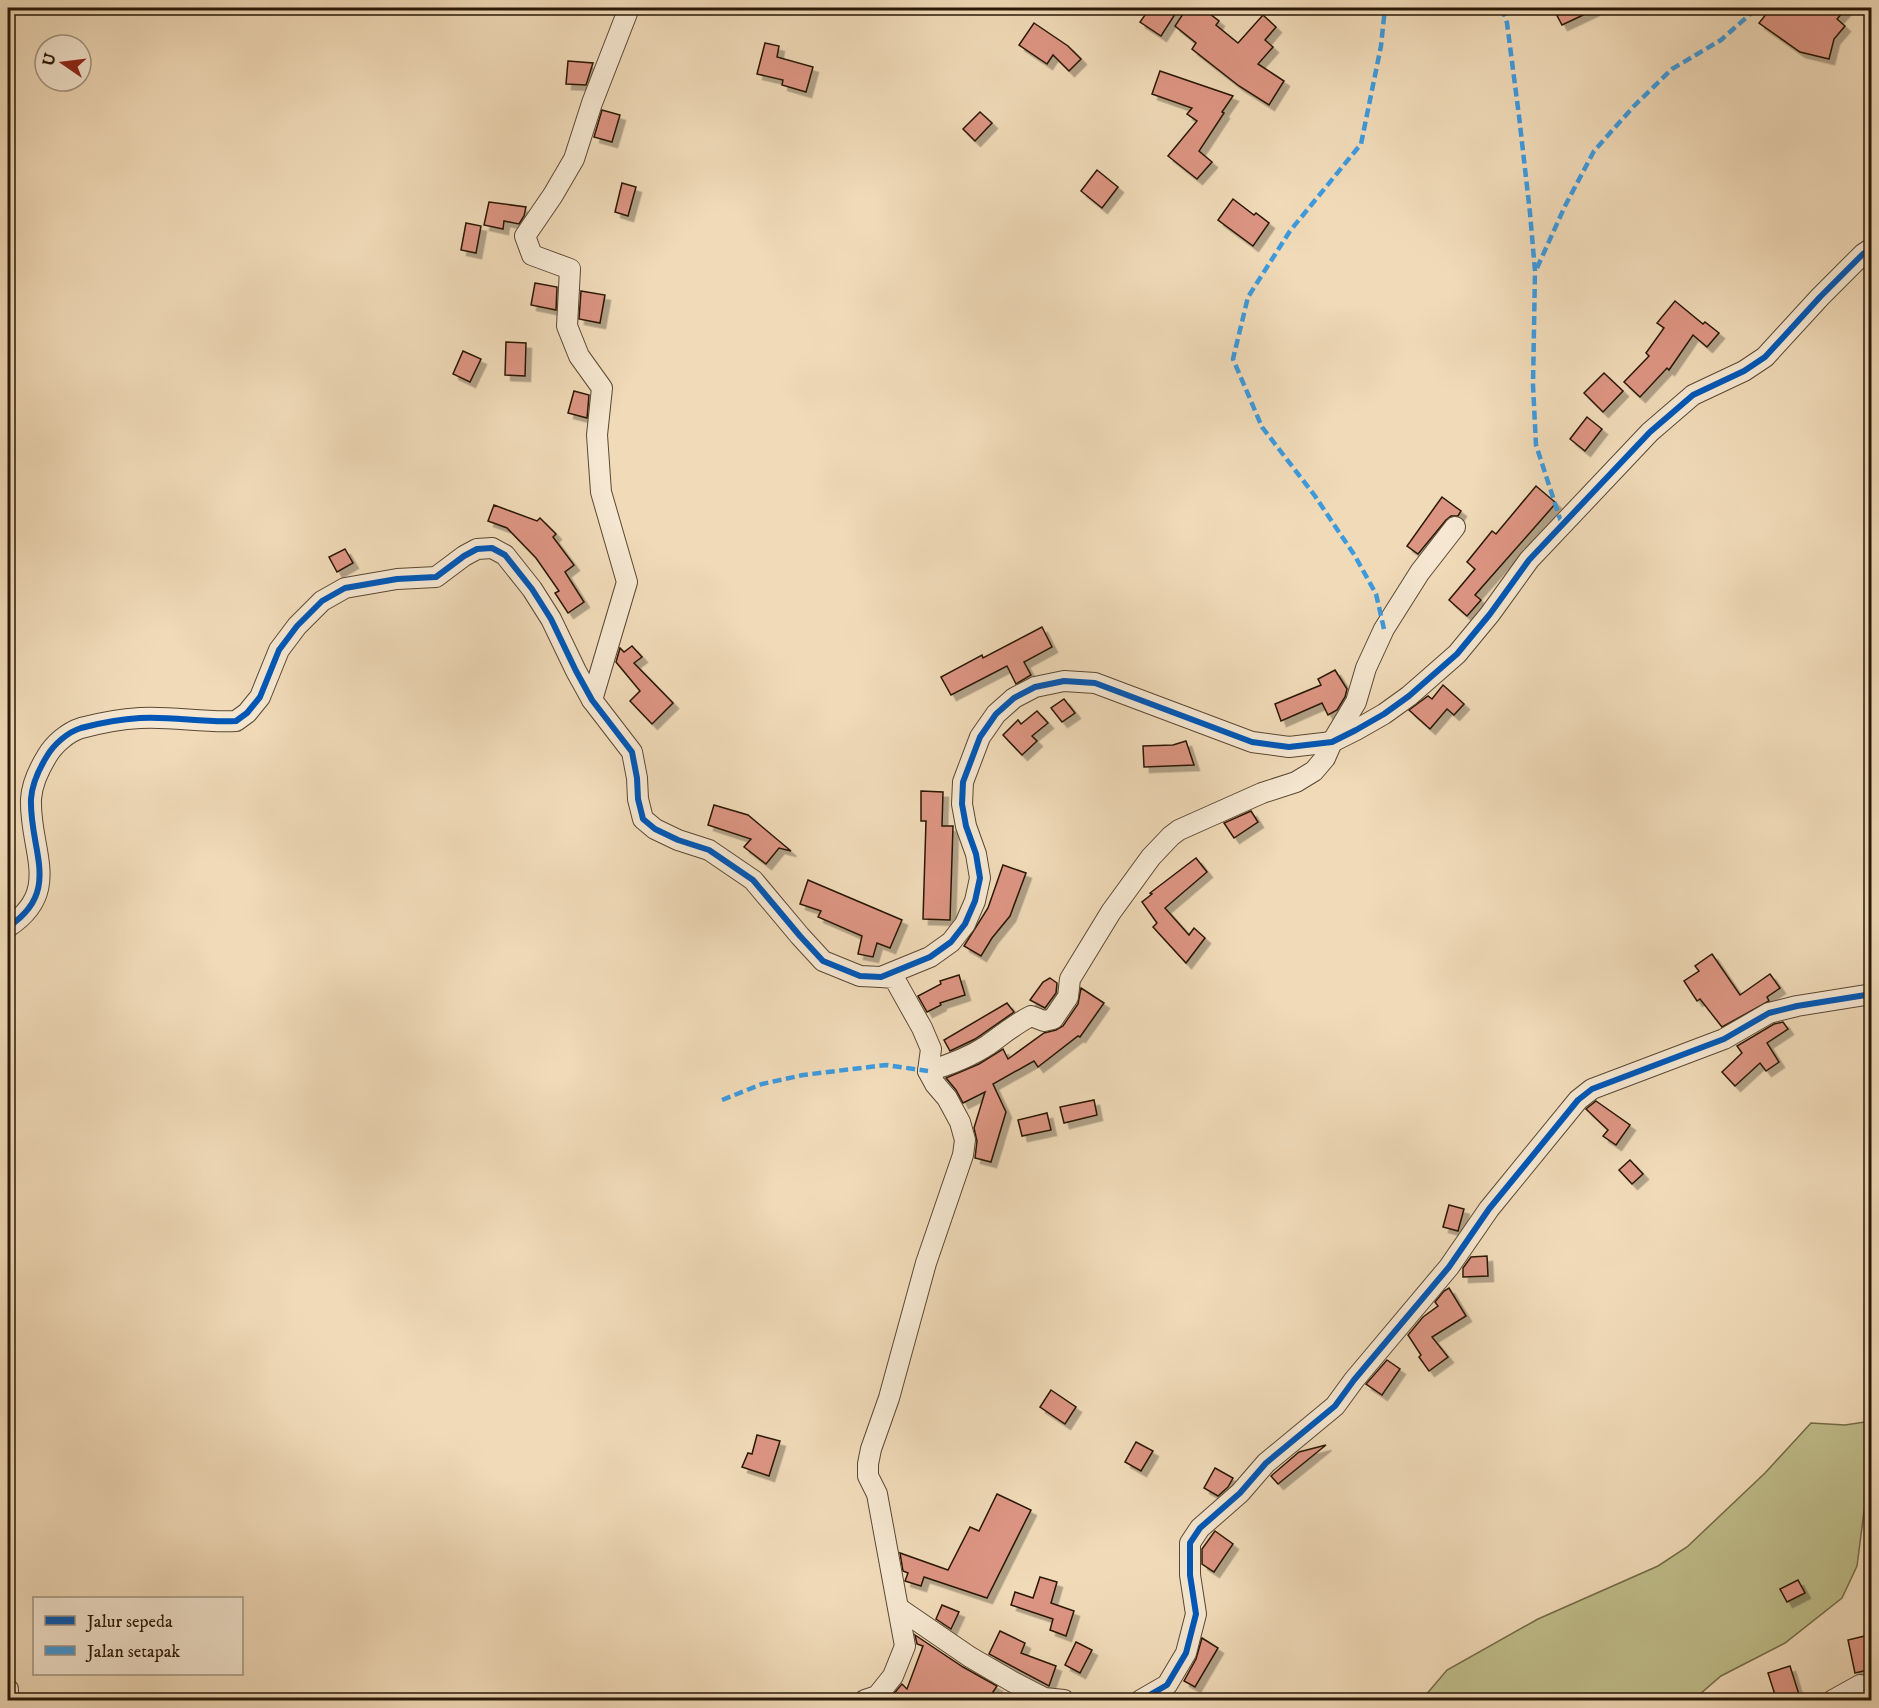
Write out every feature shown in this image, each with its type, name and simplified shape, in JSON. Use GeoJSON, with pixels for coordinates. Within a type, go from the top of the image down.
{"type":"FeatureCollection","features":[{"type":"Feature","properties":{"kind":"street"},"geometry":{"type":"LineString","coordinates":[[592,700],[627,582],[601,492],[597,435],[602,388],[579,356],[567,326],[570,269],[532,255],[525,237],[574,159],[592,103],[629,8]]}},
{"type":"Feature","properties":{"kind":"street"},"geometry":{"type":"LineString","coordinates":[[881,977],[930,957],[951,942],[965,924],[975,901],[980,879],[976,854],[966,826],[962,804],[963,782],[980,737],[996,714],[1014,698],[1035,687],[1064,681],[1095,683],[1252,742],[1289,747],[1332,742],[1383,714],[1435,675],[1480,627],[1530,560],[1650,432],[1693,395],[1744,371],[1765,357],[1820,297],[1863,254],[1872,248]]}},
{"type":"Feature","properties":{"kind":"street"},"geometry":{"type":"LineString","coordinates":[[928,1071],[949,1065],[986,1046],[1031,1016],[1044,1021],[1053,1019],[1068,997],[1070,979],[1111,912],[1151,857],[1179,830],[1262,793],[1296,782],[1314,771],[1325,758],[1356,702],[1366,668],[1384,629],[1420,572],[1455,527]]}},
{"type":"Feature","properties":{"kind":"street"},"geometry":{"type":"LineString","coordinates":[[8,927],[20,919],[33,904],[38,892],[39,861],[31,797],[37,773],[53,746],[79,728],[141,718],[236,720],[247,713],[260,697],[279,650],[297,626],[322,601],[345,588],[397,579],[436,577],[477,549],[492,548],[505,555],[532,589],[551,619],[592,700],[632,752],[643,819],[655,829],[678,840],[709,850],[753,880],[823,961],[860,976],[894,978],[931,1048],[928,1071],[960,1122],[965,1140],[963,1155],[926,1263],[889,1398],[868,1464],[868,1476],[877,1494],[905,1646],[893,1676],[877,1696],[865,1701]]}},
{"type":"Feature","properties":{"kind":"street"},"geometry":{"type":"LineString","coordinates":[[1141,1701],[1167,1685],[1186,1653],[1196,1614],[1190,1575],[1190,1543],[1200,1528],[1240,1493],[1266,1463],[1335,1406],[1449,1267],[1489,1209],[1578,1100],[1592,1089],[1724,1038],[1769,1013],[1797,1006],[1872,994]]}},
{"type":"Feature","properties":{"kind":"street"},"geometry":{"type":"LineString","coordinates":[[900,1609],[970,1657],[1012,1682],[1044,1698],[1064,1701]]}},
{"type":"Feature","properties":{"kind":"street"},"geometry":{"type":"LineString","coordinates":[[1833,1701],[1860,1685],[1872,1687]]}},
{"type":"Feature","properties":{"kind":"street"},"geometry":{"type":"LineString","coordinates":[[8,1689],[8,1701]]}},
{"type":"Feature","properties":{"kind":"shaded area"},"geometry":{"type":"Polygon","coordinates":[[[1871,1421],[1871,1478],[1868,1480],[1857,1566],[1842,1598],[1785,1643],[1721,1676],[1693,1700],[1423,1700],[1447,1670],[1538,1619],[1658,1566],[1687,1547],[1765,1473],[1811,1423],[1845,1425],[1871,1421]]]}},
{"type":"Feature","properties":{"kind":"building"},"geometry":{"type":"Polygon","coordinates":[[[1150,8],[1179,8],[1161,36],[1140,22],[1150,8]]]}},
{"type":"Feature","properties":{"kind":"building"},"geometry":{"type":"Polygon","coordinates":[[[1187,8],[1202,8],[1219,21],[1216,25],[1238,43],[1263,15],[1276,27],[1265,40],[1273,47],[1258,64],[1284,81],[1269,105],[1239,86],[1192,49],[1196,43],[1175,26],[1187,8]]]}},
{"type":"Feature","properties":{"kind":"building"},"geometry":{"type":"Polygon","coordinates":[[[1553,8],[1598,8],[1562,25],[1553,8]]]}},
{"type":"Feature","properties":{"kind":"building"},"geometry":{"type":"Polygon","coordinates":[[[1771,8],[1847,8],[1837,19],[1845,26],[1834,39],[1829,59],[1800,52],[1759,23],[1771,8]]]}},
{"type":"Feature","properties":{"kind":"building"},"geometry":{"type":"Polygon","coordinates":[[[1034,23],[1068,46],[1081,59],[1069,71],[1053,55],[1047,64],[1019,45],[1034,23]]]}},
{"type":"Feature","properties":{"kind":"building"},"geometry":{"type":"Polygon","coordinates":[[[765,43],[779,46],[777,57],[813,67],[806,92],[782,85],[783,80],[757,74],[765,43]]]}},
{"type":"Feature","properties":{"kind":"building"},"geometry":{"type":"Polygon","coordinates":[[[568,61],[593,63],[586,85],[566,84],[568,61]]]}},
{"type":"Feature","properties":{"kind":"building"},"geometry":{"type":"Polygon","coordinates":[[[1160,71],[1233,96],[1199,151],[1212,162],[1197,179],[1168,156],[1197,121],[1187,114],[1192,108],[1152,94],[1160,71]]]}},
{"type":"Feature","properties":{"kind":"building"},"geometry":{"type":"Polygon","coordinates":[[[602,110],[620,115],[612,142],[594,137],[602,110]]]}},
{"type":"Feature","properties":{"kind":"building"},"geometry":{"type":"Polygon","coordinates":[[[980,112],[992,123],[975,141],[963,129],[980,112]]]}},
{"type":"Feature","properties":{"kind":"building"},"geometry":{"type":"Polygon","coordinates":[[[1097,170],[1118,187],[1102,208],[1081,191],[1097,170]]]}},
{"type":"Feature","properties":{"kind":"building"},"geometry":{"type":"Polygon","coordinates":[[[622,183],[636,187],[628,216],[615,212],[622,183]]]}},
{"type":"Feature","properties":{"kind":"building"},"geometry":{"type":"Polygon","coordinates":[[[1233,199],[1269,223],[1253,246],[1218,220],[1233,199]]]}},
{"type":"Feature","properties":{"kind":"building"},"geometry":{"type":"Polygon","coordinates":[[[489,202],[526,207],[524,216],[519,224],[504,221],[503,229],[484,225],[489,202]]]}},
{"type":"Feature","properties":{"kind":"building"},"geometry":{"type":"Polygon","coordinates":[[[466,223],[481,226],[476,253],[461,250],[466,223]]]}},
{"type":"Feature","properties":{"kind":"building"},"geometry":{"type":"Polygon","coordinates":[[[535,283],[557,287],[556,310],[531,305],[535,283]]]}},
{"type":"Feature","properties":{"kind":"building"},"geometry":{"type":"Polygon","coordinates":[[[581,291],[605,295],[600,323],[579,319],[581,291]]]}},
{"type":"Feature","properties":{"kind":"building"},"geometry":{"type":"Polygon","coordinates":[[[1675,301],[1703,324],[1705,322],[1719,333],[1707,347],[1693,335],[1669,370],[1667,368],[1640,397],[1624,382],[1649,356],[1646,353],[1664,328],[1657,323],[1675,301]]]}},
{"type":"Feature","properties":{"kind":"building"},"geometry":{"type":"Polygon","coordinates":[[[506,342],[526,343],[525,376],[505,375],[506,342]]]}},
{"type":"Feature","properties":{"kind":"building"},"geometry":{"type":"Polygon","coordinates":[[[463,351],[481,359],[470,382],[453,374],[463,351]]]}},
{"type":"Feature","properties":{"kind":"building"},"geometry":{"type":"Polygon","coordinates":[[[1604,373],[1623,391],[1603,412],[1584,393],[1604,373]]]}},
{"type":"Feature","properties":{"kind":"building"},"geometry":{"type":"Polygon","coordinates":[[[574,391],[589,395],[587,418],[568,413],[574,391]]]}},
{"type":"Feature","properties":{"kind":"building"},"geometry":{"type":"Polygon","coordinates":[[[1587,417],[1602,429],[1585,451],[1570,439],[1587,417]]]}},
{"type":"Feature","properties":{"kind":"building"},"geometry":{"type":"Polygon","coordinates":[[[1536,486],[1556,503],[1475,595],[1481,600],[1467,616],[1449,600],[1475,569],[1467,562],[1492,531],[1496,534],[1536,486]]]}},
{"type":"Feature","properties":{"kind":"building"},"geometry":{"type":"Polygon","coordinates":[[[1442,497],[1461,511],[1458,516],[1451,516],[1446,520],[1418,554],[1407,546],[1442,497]]]}},
{"type":"Feature","properties":{"kind":"building"},"geometry":{"type":"Polygon","coordinates":[[[494,505],[537,521],[540,518],[556,534],[553,537],[574,565],[565,572],[584,602],[568,613],[555,593],[559,591],[536,558],[507,528],[488,521],[494,505]]]}},
{"type":"Feature","properties":{"kind":"building"},"geometry":{"type":"Polygon","coordinates":[[[345,549],[353,563],[337,572],[329,557],[345,549]]]}},
{"type":"Feature","properties":{"kind":"building"},"geometry":{"type":"Polygon","coordinates":[[[1042,627],[1052,647],[1024,662],[1031,675],[1016,684],[1007,666],[951,695],[941,677],[1042,627]]]}},
{"type":"Feature","properties":{"kind":"building"},"geometry":{"type":"Polygon","coordinates":[[[632,646],[642,657],[634,663],[673,703],[652,724],[630,701],[640,691],[616,662],[620,648],[624,652],[632,646]]]}},
{"type":"Feature","properties":{"kind":"building"},"geometry":{"type":"Polygon","coordinates":[[[1335,670],[1347,689],[1337,710],[1328,715],[1322,703],[1281,721],[1275,704],[1321,685],[1318,679],[1335,670]]]}},
{"type":"Feature","properties":{"kind":"building"},"geometry":{"type":"Polygon","coordinates":[[[1443,685],[1464,704],[1454,715],[1447,709],[1430,729],[1409,710],[1428,696],[1432,699],[1443,685]]]}},
{"type":"Feature","properties":{"kind":"building"},"geometry":{"type":"Polygon","coordinates":[[[1064,699],[1075,713],[1062,722],[1051,708],[1064,699]]]}},
{"type":"Feature","properties":{"kind":"building"},"geometry":{"type":"Polygon","coordinates":[[[1037,711],[1048,723],[1032,736],[1037,741],[1022,755],[1003,735],[1018,720],[1021,724],[1037,711]]]}},
{"type":"Feature","properties":{"kind":"building"},"geometry":{"type":"Polygon","coordinates":[[[1186,741],[1194,765],[1144,767],[1143,746],[1173,745],[1186,741]]]}},
{"type":"Feature","properties":{"kind":"building"},"geometry":{"type":"Polygon","coordinates":[[[921,791],[943,792],[942,826],[953,826],[950,920],[923,919],[926,821],[921,821],[921,791]]]}},
{"type":"Feature","properties":{"kind":"building"},"geometry":{"type":"Polygon","coordinates":[[[714,805],[748,815],[791,851],[779,848],[766,864],[744,847],[751,839],[708,825],[714,805]]]}},
{"type":"Feature","properties":{"kind":"building"},"geometry":{"type":"Polygon","coordinates":[[[1251,811],[1258,822],[1234,838],[1224,823],[1251,811]]]}},
{"type":"Feature","properties":{"kind":"building"},"geometry":{"type":"Polygon","coordinates":[[[1196,858],[1207,872],[1165,908],[1189,935],[1194,928],[1205,938],[1186,963],[1153,927],[1157,923],[1142,902],[1152,894],[1150,893],[1196,858]]]}},
{"type":"Feature","properties":{"kind":"building"},"geometry":{"type":"Polygon","coordinates":[[[1003,865],[1026,873],[1010,916],[981,956],[964,946],[988,908],[1003,865]]]}},
{"type":"Feature","properties":{"kind":"building"},"geometry":{"type":"Polygon","coordinates":[[[808,880],[902,920],[890,948],[877,943],[873,957],[858,954],[862,936],[818,917],[821,911],[800,904],[808,880]]]}},
{"type":"Feature","properties":{"kind":"building"},"geometry":{"type":"Polygon","coordinates":[[[1712,954],[1740,995],[1770,974],[1780,988],[1767,997],[1769,1001],[1722,1027],[1700,999],[1697,1001],[1684,981],[1699,971],[1695,966],[1712,954]]]}},
{"type":"Feature","properties":{"kind":"building"},"geometry":{"type":"Polygon","coordinates":[[[959,975],[965,995],[940,1003],[941,1005],[927,1012],[918,996],[941,984],[940,981],[959,975]]]}},
{"type":"Feature","properties":{"kind":"building"},"geometry":{"type":"Polygon","coordinates":[[[1050,978],[1057,983],[1056,993],[1045,1008],[1030,1000],[1043,982],[1050,978]]]}},
{"type":"Feature","properties":{"kind":"building"},"geometry":{"type":"Polygon","coordinates":[[[1081,988],[1104,1003],[1080,1037],[1078,1036],[1038,1067],[1034,1061],[993,1084],[1006,1112],[991,1162],[975,1158],[977,1141],[974,1128],[985,1092],[963,1103],[946,1078],[979,1064],[1003,1049],[1008,1059],[1044,1033],[1063,1026],[1078,1004],[1081,988]]]}},
{"type":"Feature","properties":{"kind":"building"},"geometry":{"type":"Polygon","coordinates":[[[1007,1003],[1014,1012],[975,1039],[950,1051],[944,1040],[1007,1003]]]}},
{"type":"Feature","properties":{"kind":"building"},"geometry":{"type":"Polygon","coordinates":[[[1783,1022],[1788,1029],[1767,1043],[1779,1062],[1766,1071],[1760,1063],[1735,1086],[1722,1072],[1742,1053],[1737,1046],[1774,1024],[1783,1022]]]}},
{"type":"Feature","properties":{"kind":"building"},"geometry":{"type":"Polygon","coordinates":[[[1094,1100],[1097,1115],[1064,1123],[1060,1107],[1094,1100]]]}},
{"type":"Feature","properties":{"kind":"building"},"geometry":{"type":"Polygon","coordinates":[[[1596,1101],[1630,1125],[1616,1145],[1603,1136],[1608,1130],[1586,1109],[1596,1101]]]}},
{"type":"Feature","properties":{"kind":"building"},"geometry":{"type":"Polygon","coordinates":[[[1047,1113],[1051,1130],[1022,1136],[1018,1120],[1047,1113]]]}},
{"type":"Feature","properties":{"kind":"building"},"geometry":{"type":"Polygon","coordinates":[[[1630,1160],[1643,1174],[1632,1184],[1619,1170],[1630,1160]]]}},
{"type":"Feature","properties":{"kind":"building"},"geometry":{"type":"Polygon","coordinates":[[[1449,1205],[1464,1209],[1458,1231],[1443,1227],[1449,1205]]]}},
{"type":"Feature","properties":{"kind":"building"},"geometry":{"type":"Polygon","coordinates":[[[1487,1256],[1488,1276],[1463,1277],[1463,1268],[1471,1257],[1487,1256]]]}},
{"type":"Feature","properties":{"kind":"building"},"geometry":{"type":"Polygon","coordinates":[[[1449,1288],[1466,1316],[1432,1337],[1448,1357],[1429,1371],[1408,1335],[1423,1317],[1438,1306],[1435,1302],[1449,1288]]]}},
{"type":"Feature","properties":{"kind":"building"},"geometry":{"type":"Polygon","coordinates":[[[1387,1360],[1400,1369],[1382,1395],[1366,1384],[1387,1360]]]}},
{"type":"Feature","properties":{"kind":"building"},"geometry":{"type":"Polygon","coordinates":[[[1051,1390],[1076,1407],[1065,1424],[1040,1407],[1051,1390]]]}},
{"type":"Feature","properties":{"kind":"building"},"geometry":{"type":"Polygon","coordinates":[[[757,1435],[780,1441],[769,1476],[742,1467],[748,1453],[752,1454],[757,1435]]]}},
{"type":"Feature","properties":{"kind":"building"},"geometry":{"type":"Polygon","coordinates":[[[1136,1442],[1153,1451],[1141,1471],[1125,1462],[1136,1442]]]}},
{"type":"Feature","properties":{"kind":"building"},"geometry":{"type":"Polygon","coordinates":[[[1326,1445],[1278,1484],[1271,1476],[1299,1452],[1326,1445]]]}},
{"type":"Feature","properties":{"kind":"building"},"geometry":{"type":"Polygon","coordinates":[[[1215,1468],[1233,1478],[1228,1487],[1218,1496],[1204,1488],[1215,1468]]]}},
{"type":"Feature","properties":{"kind":"building"},"geometry":{"type":"Polygon","coordinates":[[[997,1494],[1031,1510],[987,1598],[924,1577],[921,1586],[905,1581],[908,1573],[903,1571],[900,1553],[948,1570],[970,1527],[979,1531],[997,1494]]]}},
{"type":"Feature","properties":{"kind":"building"},"geometry":{"type":"Polygon","coordinates":[[[1215,1531],[1233,1544],[1214,1572],[1202,1564],[1202,1549],[1215,1531]]]}},
{"type":"Feature","properties":{"kind":"building"},"geometry":{"type":"Polygon","coordinates":[[[1040,1577],[1057,1582],[1051,1603],[1074,1611],[1066,1636],[1050,1630],[1053,1619],[1011,1605],[1015,1592],[1033,1598],[1040,1577]]]}},
{"type":"Feature","properties":{"kind":"building"},"geometry":{"type":"Polygon","coordinates":[[[1798,1580],[1805,1593],[1787,1602],[1780,1589],[1798,1580]]]}},
{"type":"Feature","properties":{"kind":"building"},"geometry":{"type":"Polygon","coordinates":[[[942,1605],[959,1612],[951,1629],[936,1619],[942,1605]]]}},
{"type":"Feature","properties":{"kind":"building"},"geometry":{"type":"Polygon","coordinates":[[[1000,1631],[1025,1643],[1021,1653],[1056,1666],[1049,1686],[989,1654],[1000,1631]]]}},
{"type":"Feature","properties":{"kind":"building"},"geometry":{"type":"Polygon","coordinates":[[[915,1635],[963,1667],[997,1686],[987,1701],[895,1701],[891,1697],[902,1684],[907,1689],[923,1646],[917,1644],[915,1635]]]}},
{"type":"Feature","properties":{"kind":"building"},"geometry":{"type":"Polygon","coordinates":[[[1869,1635],[1872,1646],[1872,1669],[1855,1673],[1848,1640],[1869,1635]]]}},
{"type":"Feature","properties":{"kind":"building"},"geometry":{"type":"Polygon","coordinates":[[[1202,1638],[1218,1648],[1195,1687],[1184,1681],[1196,1659],[1202,1638]]]}},
{"type":"Feature","properties":{"kind":"building"},"geometry":{"type":"Polygon","coordinates":[[[1076,1642],[1092,1650],[1080,1673],[1065,1665],[1076,1642]]]}},
{"type":"Feature","properties":{"kind":"building"},"geometry":{"type":"Polygon","coordinates":[[[1790,1666],[1801,1701],[1777,1701],[1768,1673],[1790,1666]]]}},
{"type":"Feature","properties":{"kind":"marked path"},"geometry":{"type":"LineString","coordinates":[[1384,629],[1376,594],[1355,556],[1315,496],[1262,427],[1233,359],[1248,297],[1290,231],[1361,144],[1381,46],[1385,8]]}},
{"type":"Feature","properties":{"kind":"marked path"},"geometry":{"type":"LineString","coordinates":[[1502,8],[1507,23],[1519,116],[1535,271],[1533,385],[1536,445],[1562,525]]}},
{"type":"Feature","properties":{"kind":"marked path"},"geometry":{"type":"LineString","coordinates":[[1537,268],[1565,206],[1594,151],[1634,106],[1672,69],[1721,40],[1757,8]]}},
{"type":"Feature","properties":{"kind":"marked path"},"geometry":{"type":"LineString","coordinates":[[722,1100],[762,1084],[803,1075],[886,1065],[928,1071]]}},
{"type":"Feature","properties":{"kind":"cycle path"},"geometry":{"type":"LineString","coordinates":[[8,927],[25,913],[35,899],[39,884],[39,869],[32,818],[33,787],[44,761],[53,747],[62,739],[81,728],[110,721],[152,718],[236,721],[247,713],[260,697],[279,650],[297,626],[322,601],[345,588],[397,579],[436,577],[477,549],[492,548],[505,555],[532,589],[551,619],[592,700],[632,752],[643,819],[655,829],[678,840],[709,850],[753,880],[823,961],[860,976],[881,977],[930,957],[951,942],[965,924],[975,901],[980,878],[962,804],[963,782],[980,737],[996,714],[1014,698],[1035,687],[1064,681],[1095,683],[1252,742],[1289,747],[1332,742],[1356,730],[1409,696],[1457,654],[1490,614],[1529,560],[1650,432],[1693,395],[1744,371],[1765,357],[1820,297],[1863,254],[1872,248]]}},
{"type":"Feature","properties":{"kind":"cycle path"},"geometry":{"type":"LineString","coordinates":[[1141,1700],[1167,1685],[1186,1653],[1196,1614],[1190,1575],[1190,1543],[1200,1528],[1240,1493],[1266,1463],[1335,1406],[1449,1267],[1489,1209],[1578,1100],[1592,1089],[1724,1039],[1769,1013],[1797,1006],[1872,994]]}}]}
